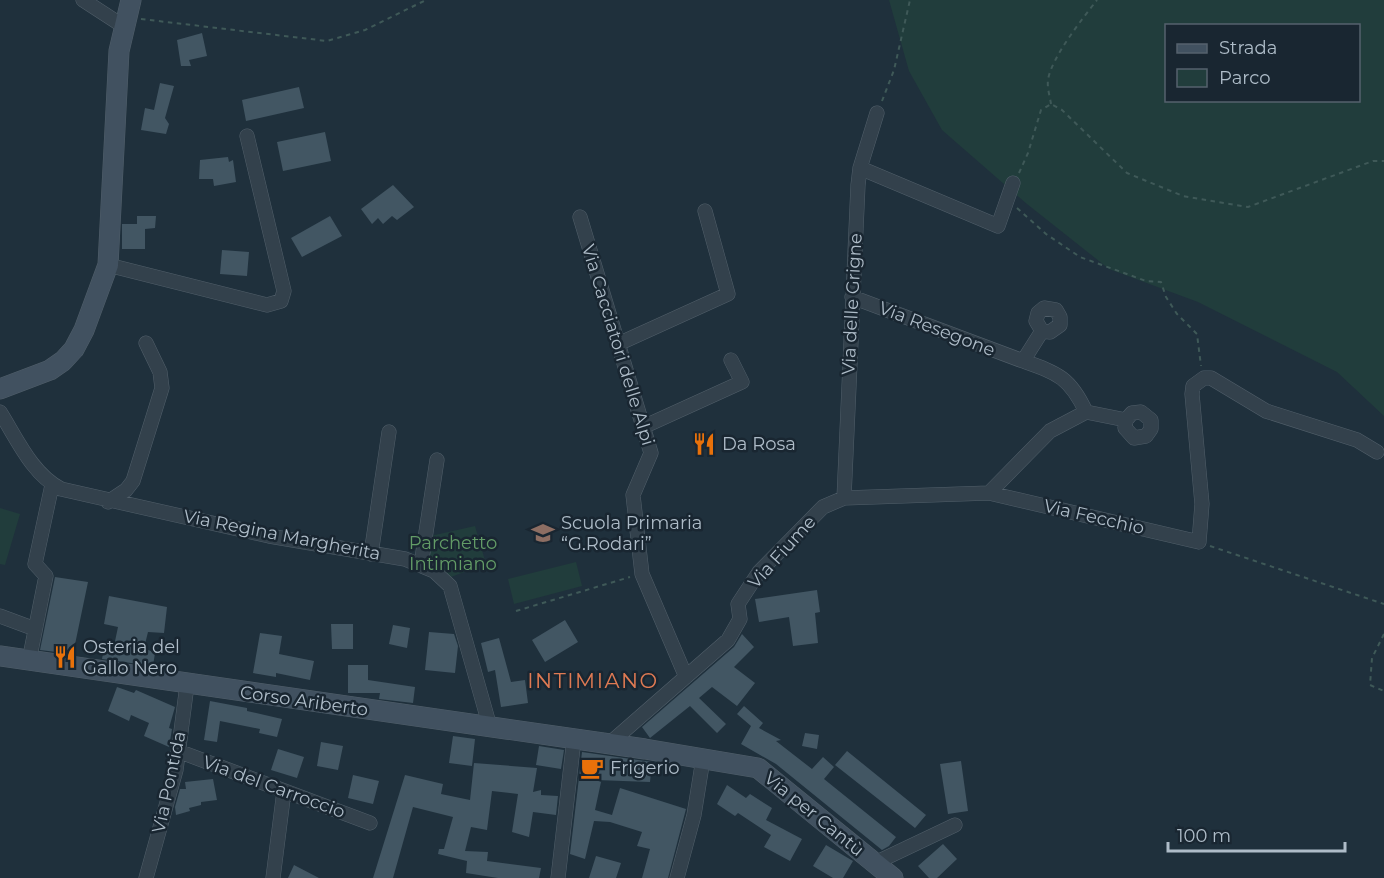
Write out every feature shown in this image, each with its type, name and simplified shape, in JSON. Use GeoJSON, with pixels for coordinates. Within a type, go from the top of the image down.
{"type":"FeatureCollection","features":[{"type":"Feature","properties":{"kind":"street"},"geometry":{"type":"LineString","coordinates":[[0,389],[37,375],[63,361],[74,349],[84,330],[108,265],[118,62],[127,14],[83,0]]}},
{"type":"Feature","properties":{"kind":"street","name":"Via delle Grigne"},"geometry":{"type":"LineString","coordinates":[[844,498],[860,168],[878,113]]}},
{"type":"Feature","properties":{"kind":"street"},"geometry":{"type":"LineString","coordinates":[[108,265],[267,305],[281,301],[284,291],[247,136]]}},
{"type":"Feature","properties":{"kind":"street"},"geometry":{"type":"LineString","coordinates":[[860,168],[998,226],[1014,183]]}},
{"type":"Feature","properties":{"kind":"street"},"geometry":{"type":"LineString","coordinates":[[618,344],[728,294],[705,211]]}},
{"type":"Feature","properties":{"kind":"street","name":"Via Cacciatori delle Alpi"},"geometry":{"type":"LineString","coordinates":[[580,217],[651,453],[633,495],[642,573],[686,677]]}},
{"type":"Feature","properties":{"kind":"street","name":"Via Resegone"},"geometry":{"type":"LineString","coordinates":[[852,297],[1056,372],[1071,384],[1086,412]]}},
{"type":"Feature","properties":{"kind":"street"},"geometry":{"type":"LineString","coordinates":[[1023,361],[1042,331]]}},
{"type":"Feature","properties":{"kind":"street"},"geometry":{"type":"LineString","coordinates":[[108,502],[126,490],[133,481],[162,388],[160,372],[146,343]]}},
{"type":"Feature","properties":{"kind":"street"},"geometry":{"type":"LineString","coordinates":[[643,427],[742,382],[731,360]]}},
{"type":"Feature","properties":{"kind":"street"},"geometry":{"type":"LineString","coordinates":[[0,383],[37,375]]}},
{"type":"Feature","properties":{"kind":"street"},"geometry":{"type":"LineString","coordinates":[[1200,542],[1202,504],[1192,394],[1193,386],[1204,378],[1212,378],[1266,411],[1357,440],[1377,452]]}},
{"type":"Feature","properties":{"kind":"street"},"geometry":{"type":"LineString","coordinates":[[0,412],[38,471],[52,485],[35,564],[46,576],[29,661]]}},
{"type":"Feature","properties":{"kind":"street"},"geometry":{"type":"LineString","coordinates":[[989,493],[1050,431],[1086,412],[1126,420]]}},
{"type":"Feature","properties":{"kind":"street"},"geometry":{"type":"LineString","coordinates":[[371,554],[389,432]]}},
{"type":"Feature","properties":{"kind":"street"},"geometry":{"type":"LineString","coordinates":[[421,565],[437,460]]}},
{"type":"Feature","properties":{"kind":"street","name":"Via Regina Margherita"},"geometry":{"type":"LineString","coordinates":[[52,485],[108,502],[405,559],[434,570],[450,586],[490,727]]}},
{"type":"Feature","properties":{"kind":"street","name":"Via Fiume"},"geometry":{"type":"LineString","coordinates":[[609,744],[728,640],[740,619],[738,604],[759,572],[823,507],[844,498],[989,493]]}},
{"type":"Feature","properties":{"kind":"street","name":"Via Fecchio"},"geometry":{"type":"LineString","coordinates":[[989,493],[1200,542]]}},
{"type":"Feature","properties":{"kind":"street"},"geometry":{"type":"LineString","coordinates":[[0,616],[35,629]]}},
{"type":"Feature","properties":{"kind":"street","name":"Corso Ariberto"},"geometry":{"type":"LineString","coordinates":[[0,656],[187,685],[609,744]]}},
{"type":"Feature","properties":{"kind":"street","name":"Via Pontida"},"geometry":{"type":"LineString","coordinates":[[146,878],[176,770],[187,685]]}},
{"type":"Feature","properties":{"kind":"street"},"geometry":{"type":"LineString","coordinates":[[558,878],[574,739]]}},
{"type":"Feature","properties":{"kind":"street","name":"Via per Cantù"},"geometry":{"type":"LineString","coordinates":[[609,744],[758,768],[893,878]]}},
{"type":"Feature","properties":{"kind":"street","name":"Via del Carroccio"},"geometry":{"type":"LineString","coordinates":[[178,751],[370,823]]}},
{"type":"Feature","properties":{"kind":"street"},"geometry":{"type":"LineString","coordinates":[[677,878],[694,815],[703,759]]}},
{"type":"Feature","properties":{"kind":"street"},"geometry":{"type":"LineString","coordinates":[[273,878],[284,791]]}},
{"type":"Feature","properties":{"kind":"street","name":"Via per Cantù"},"geometry":{"type":"LineString","coordinates":[[875,864],[955,825]]}},
{"type":"Feature","properties":{"kind":"path"},"geometry":{"type":"LineString","coordinates":[[127,14],[327,40],[365,30],[426,0]]}},
{"type":"Feature","properties":{"kind":"path"},"geometry":{"type":"LineString","coordinates":[[878,113],[894,70],[910,0]]}},
{"type":"Feature","properties":{"kind":"path"},"geometry":{"type":"LineString","coordinates":[[1051,104],[1047,81],[1054,62],[1067,38],[1077,29],[1097,0]]}},
{"type":"Feature","properties":{"kind":"path"},"geometry":{"type":"LineString","coordinates":[[1051,104],[1062,110],[1127,173],[1183,196],[1248,207],[1373,161],[1384,161]]}},
{"type":"Feature","properties":{"kind":"path"},"geometry":{"type":"LineString","coordinates":[[1014,183],[1028,153],[1041,110],[1051,104]]}},
{"type":"Feature","properties":{"kind":"path"},"geometry":{"type":"LineString","coordinates":[[1009,197],[1037,226],[1080,257],[1146,281],[1161,282],[1166,297],[1177,314],[1197,334],[1197,346],[1204,378]]}},
{"type":"Feature","properties":{"kind":"path"},"geometry":{"type":"LineString","coordinates":[[1200,542],[1384,604]]}},
{"type":"Feature","properties":{"kind":"path"},"geometry":{"type":"LineString","coordinates":[[516,611],[642,573]]}},
{"type":"Feature","properties":{"kind":"path"},"geometry":{"type":"LineString","coordinates":[[1384,634],[1372,658],[1370,685],[1384,690]]}},
{"type":"Feature","properties":{"kind":"green space"},"geometry":{"type":"Polygon","coordinates":[[[889,0],[1384,0],[1384,416],[1337,372],[1198,302],[1109,269],[1027,204],[942,130],[909,71],[889,0]]]}},
{"type":"Feature","properties":{"kind":"green space"},"geometry":{"type":"Polygon","coordinates":[[[0,508],[20,514],[5,565],[0,564],[0,508]]]}},
{"type":"Feature","properties":{"kind":"green space","name":"Parchetto Intimiano"},"geometry":{"type":"Polygon","coordinates":[[[475,526],[486,564],[451,577],[453,585],[421,565],[426,537],[475,526]]]}},
{"type":"Feature","properties":{"kind":"green space"},"geometry":{"type":"Polygon","coordinates":[[[576,562],[582,586],[514,604],[508,579],[576,562]]]}},
{"type":"Feature","properties":{"kind":"building"},"geometry":{"type":"Polygon","coordinates":[[[202,33],[207,56],[189,60],[191,66],[181,66],[177,40],[202,33]]]}},
{"type":"Feature","properties":{"kind":"building"},"geometry":{"type":"Polygon","coordinates":[[[160,83],[174,86],[165,118],[169,124],[166,134],[141,130],[145,108],[154,110],[160,83]]]}},
{"type":"Feature","properties":{"kind":"building"},"geometry":{"type":"Polygon","coordinates":[[[299,87],[304,108],[246,121],[242,100],[299,87]]]}},
{"type":"Feature","properties":{"kind":"building"},"geometry":{"type":"Polygon","coordinates":[[[325,132],[331,161],[283,171],[277,142],[325,132]]]}},
{"type":"Feature","properties":{"kind":"building"},"geometry":{"type":"Polygon","coordinates":[[[228,157],[229,162],[233,160],[236,182],[214,186],[213,179],[199,179],[200,160],[228,157]]]}},
{"type":"Feature","properties":{"kind":"building"},"geometry":{"type":"Polygon","coordinates":[[[393,185],[414,207],[397,220],[392,216],[383,224],[378,218],[372,224],[361,209],[393,185]]]}},
{"type":"Feature","properties":{"kind":"building"},"geometry":{"type":"Polygon","coordinates":[[[137,216],[156,216],[155,228],[145,229],[145,249],[122,249],[122,224],[137,224],[137,216]]]}},
{"type":"Feature","properties":{"kind":"building"},"geometry":{"type":"Polygon","coordinates":[[[330,216],[342,236],[302,257],[291,238],[330,216]]]}},
{"type":"Feature","properties":{"kind":"building"},"geometry":{"type":"Polygon","coordinates":[[[222,250],[249,252],[247,276],[220,274],[222,250]]]}},
{"type":"Feature","properties":{"kind":"building"},"geometry":{"type":"Polygon","coordinates":[[[55,577],[88,582],[73,654],[40,650],[55,577]]]}},
{"type":"Feature","properties":{"kind":"building"},"geometry":{"type":"Polygon","coordinates":[[[817,590],[820,612],[815,613],[818,643],[793,646],[789,617],[759,622],[755,599],[817,590]]]}},
{"type":"Feature","properties":{"kind":"building"},"geometry":{"type":"Polygon","coordinates":[[[109,596],[167,607],[164,633],[148,632],[144,648],[155,653],[153,666],[102,659],[105,644],[114,646],[118,627],[104,624],[109,596]]]}},
{"type":"Feature","properties":{"kind":"building"},"geometry":{"type":"Polygon","coordinates":[[[565,620],[578,642],[545,662],[532,640],[565,620]]]}},
{"type":"Feature","properties":{"kind":"building"},"geometry":{"type":"Polygon","coordinates":[[[331,624],[353,624],[353,649],[332,649],[331,624]]]}},
{"type":"Feature","properties":{"kind":"building"},"geometry":{"type":"Polygon","coordinates":[[[393,625],[410,628],[407,648],[389,644],[393,625]]]}},
{"type":"Feature","properties":{"kind":"building"},"geometry":{"type":"Polygon","coordinates":[[[429,632],[454,634],[458,646],[455,673],[425,670],[429,632]]]}},
{"type":"Feature","properties":{"kind":"building"},"geometry":{"type":"Polygon","coordinates":[[[260,633],[282,636],[279,654],[314,661],[310,680],[276,673],[276,677],[253,673],[260,633]]]}},
{"type":"Feature","properties":{"kind":"building"},"geometry":{"type":"Polygon","coordinates":[[[742,634],[754,647],[734,667],[755,683],[737,706],[712,687],[699,698],[726,724],[717,733],[690,706],[650,738],[642,727],[734,647],[742,634]]]}},
{"type":"Feature","properties":{"kind":"building"},"geometry":{"type":"Polygon","coordinates":[[[499,638],[511,682],[525,680],[528,703],[501,707],[495,670],[488,672],[481,643],[499,638]]]}},
{"type":"Feature","properties":{"kind":"building"},"geometry":{"type":"Polygon","coordinates":[[[348,665],[368,665],[368,680],[415,687],[413,703],[379,699],[380,693],[348,693],[348,665]]]}},
{"type":"Feature","properties":{"kind":"building"},"geometry":{"type":"Polygon","coordinates":[[[117,687],[134,693],[136,690],[175,707],[169,728],[172,729],[169,747],[144,736],[149,723],[131,715],[129,721],[108,711],[117,687]]]}},
{"type":"Feature","properties":{"kind":"building"},"geometry":{"type":"Polygon","coordinates":[[[210,701],[247,708],[247,711],[282,719],[277,737],[259,733],[260,729],[220,721],[217,742],[204,740],[210,701]]]}},
{"type":"Feature","properties":{"kind":"building"},"geometry":{"type":"Polygon","coordinates":[[[744,706],[763,723],[759,728],[781,740],[776,741],[812,769],[823,757],[834,767],[824,779],[896,837],[889,846],[882,850],[776,764],[741,744],[751,726],[737,714],[744,706]]]}},
{"type":"Feature","properties":{"kind":"building"},"geometry":{"type":"Polygon","coordinates":[[[805,733],[819,735],[817,749],[802,746],[805,733]]]}},
{"type":"Feature","properties":{"kind":"building"},"geometry":{"type":"Polygon","coordinates":[[[453,736],[475,739],[472,766],[449,763],[453,736]]]}},
{"type":"Feature","properties":{"kind":"building"},"geometry":{"type":"Polygon","coordinates":[[[321,742],[343,746],[338,770],[317,766],[321,742]]]}},
{"type":"Feature","properties":{"kind":"building"},"geometry":{"type":"Polygon","coordinates":[[[539,746],[564,750],[561,769],[536,765],[539,746]]]}},
{"type":"Feature","properties":{"kind":"building"},"geometry":{"type":"Polygon","coordinates":[[[278,749],[304,757],[297,778],[271,770],[278,749]]]}},
{"type":"Feature","properties":{"kind":"building"},"geometry":{"type":"Polygon","coordinates":[[[847,751],[926,815],[915,828],[835,765],[847,751]]]}},
{"type":"Feature","properties":{"kind":"building"},"geometry":{"type":"Polygon","coordinates":[[[582,752],[652,762],[650,782],[596,780],[601,782],[595,810],[612,815],[620,788],[686,809],[668,878],[642,878],[650,849],[637,846],[642,832],[610,822],[594,821],[585,859],[570,854],[582,752]]]}},
{"type":"Feature","properties":{"kind":"building"},"geometry":{"type":"Polygon","coordinates":[[[961,761],[968,811],[948,814],[940,764],[961,761]]]}},
{"type":"Feature","properties":{"kind":"building"},"geometry":{"type":"Polygon","coordinates":[[[474,763],[537,768],[533,792],[541,790],[541,795],[558,796],[556,815],[533,812],[529,837],[512,832],[518,794],[492,791],[487,830],[471,827],[465,851],[488,852],[487,861],[541,868],[539,878],[498,878],[466,873],[467,861],[438,854],[439,849],[444,849],[453,817],[413,807],[393,878],[373,878],[405,775],[443,784],[441,794],[470,800],[474,763]]]}},
{"type":"Feature","properties":{"kind":"building"},"geometry":{"type":"Polygon","coordinates":[[[353,775],[379,781],[373,804],[348,798],[353,775]]]}},
{"type":"Feature","properties":{"kind":"building"},"geometry":{"type":"Polygon","coordinates":[[[213,779],[217,800],[201,802],[201,805],[189,808],[190,811],[176,815],[175,807],[180,789],[186,789],[185,782],[213,779]]]}},
{"type":"Feature","properties":{"kind":"building"},"geometry":{"type":"Polygon","coordinates":[[[727,785],[746,798],[750,794],[772,808],[766,820],[802,839],[790,861],[764,847],[771,835],[738,813],[735,816],[717,804],[727,785]]]}},
{"type":"Feature","properties":{"kind":"building"},"geometry":{"type":"Polygon","coordinates":[[[943,844],[957,859],[937,878],[929,878],[918,866],[943,844]]]}},
{"type":"Feature","properties":{"kind":"building"},"geometry":{"type":"Polygon","coordinates":[[[826,845],[853,861],[843,878],[833,878],[813,866],[826,845]]]}},
{"type":"Feature","properties":{"kind":"building"},"geometry":{"type":"Polygon","coordinates":[[[596,856],[621,863],[616,878],[589,878],[596,856]]]}},
{"type":"Feature","properties":{"kind":"building"},"geometry":{"type":"Polygon","coordinates":[[[294,865],[319,878],[288,878],[294,865]]]}},
{"type":"Feature","properties":{"kind":"place","name":"Da Rosa"},"geometry":{"type":"Point","coordinates":[704,444]}},
{"type":"Feature","properties":{"kind":"place","name":"Scuola Primaria “G.Rodari”"},"geometry":{"type":"Point","coordinates":[543,533]}},
{"type":"Feature","properties":{"kind":"place","name":"Osteria del Gallo Nero"},"geometry":{"type":"Point","coordinates":[65,657]}},
{"type":"Feature","properties":{"kind":"place","name":"Frigerio"},"geometry":{"type":"Point","coordinates":[592,768]}},
{"type":"Feature","properties":{"kind":"district","name":"INTIMIANO"},"geometry":{"type":"Point","coordinates":[593,681]}}]}
